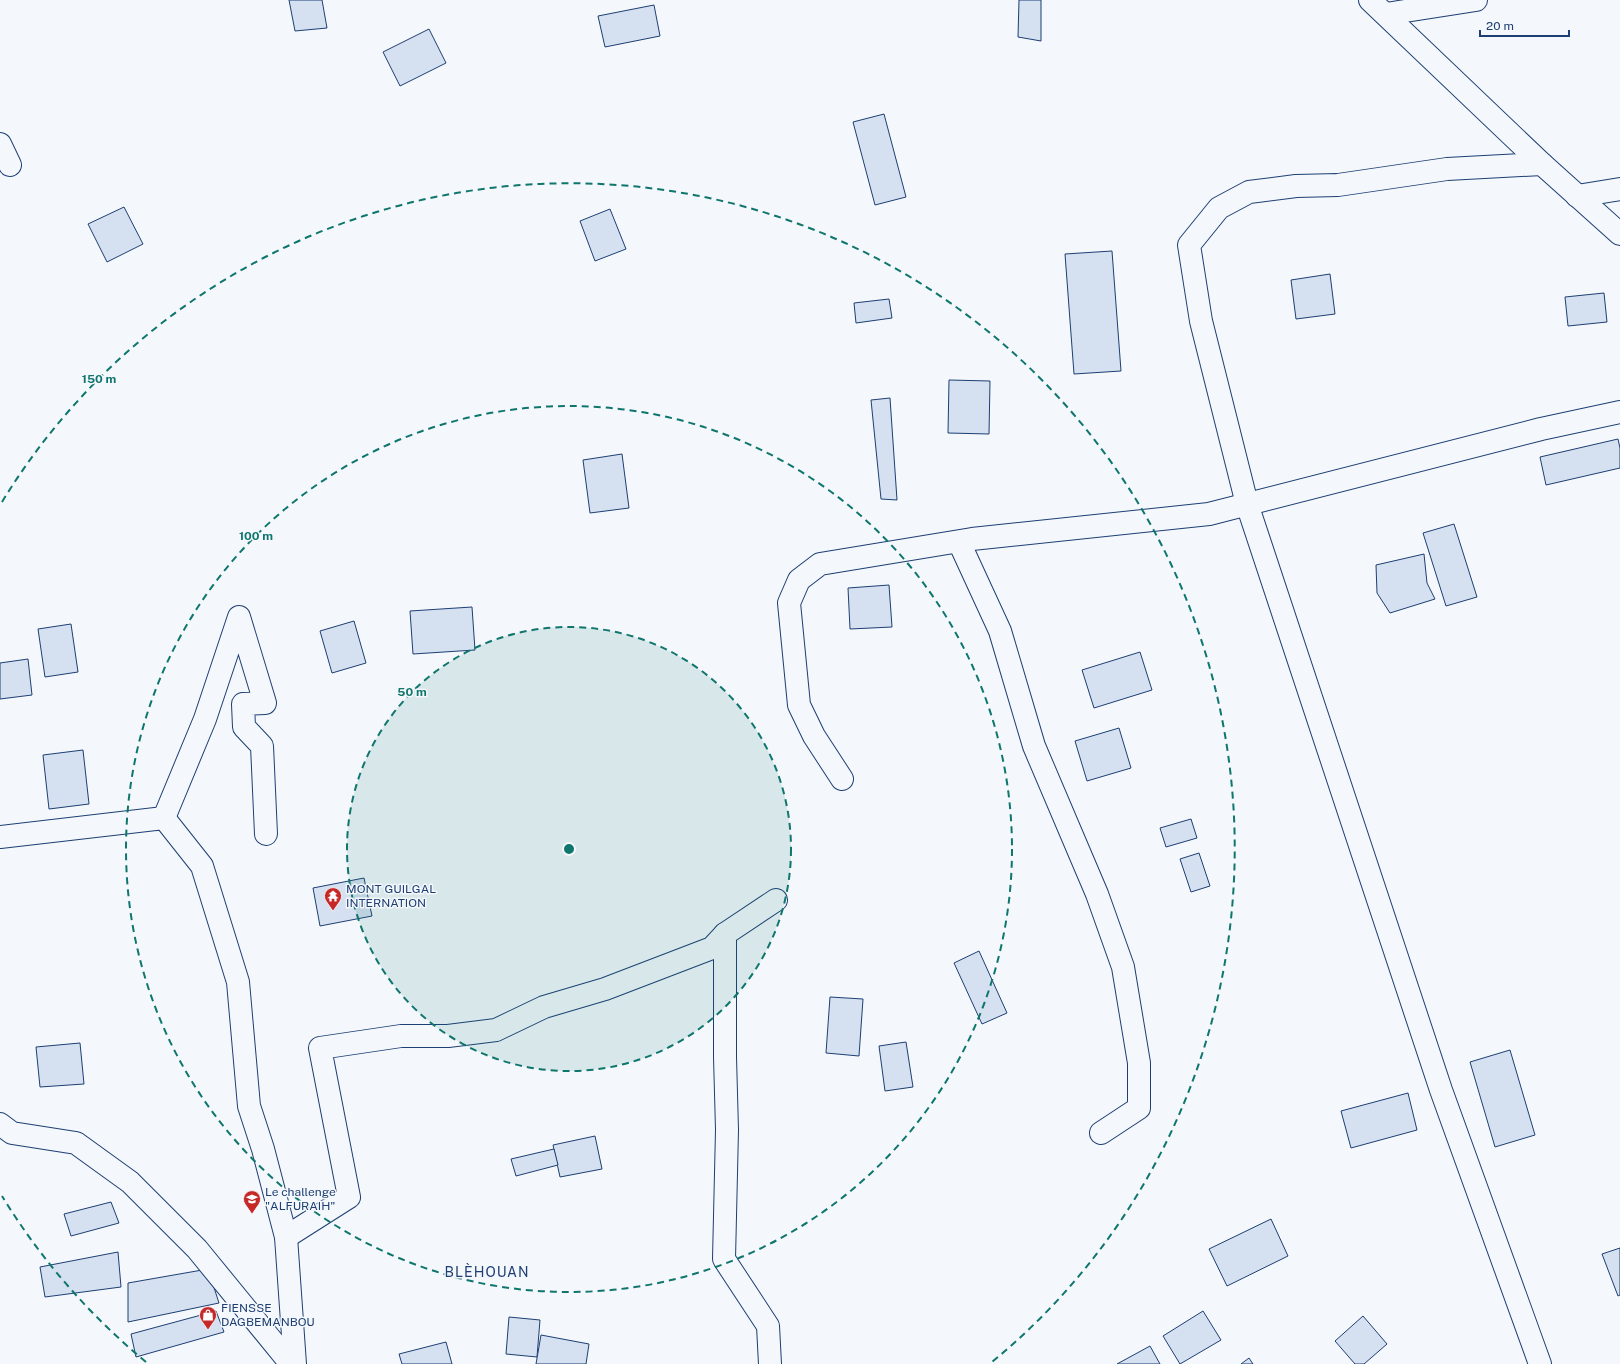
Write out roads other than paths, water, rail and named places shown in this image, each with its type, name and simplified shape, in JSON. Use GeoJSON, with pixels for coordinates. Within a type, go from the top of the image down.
{"type":"FeatureCollection","features":[{"type":"Feature","properties":{"kind":"street"},"geometry":{"type":"LineString","coordinates":[[1378,7],[1476,0]]}},
{"type":"Feature","properties":{"kind":"street"},"geometry":{"type":"LineString","coordinates":[[1378,7],[1542,164],[1620,234]]}},
{"type":"Feature","properties":{"kind":"street"},"geometry":{"type":"LineString","coordinates":[[0,144],[10,165]]}},
{"type":"Feature","properties":{"kind":"street"},"geometry":{"type":"LineString","coordinates":[[1540,1364],[1441,1090],[1247,504],[1201,322],[1189,245],[1219,208],[1249,192],[1296,186],[1338,185],[1447,169],[1542,164]]}},
{"type":"Feature","properties":{"kind":"street"},"geometry":{"type":"LineString","coordinates":[[1577,196],[1620,189]]}},
{"type":"Feature","properties":{"kind":"street"},"geometry":{"type":"LineString","coordinates":[[842,779],[814,736],[799,705],[789,603],[799,580],[820,564],[959,542],[1209,514],[1541,429],[1620,412]]}},
{"type":"Feature","properties":{"kind":"street"},"geometry":{"type":"LineString","coordinates":[[959,542],[1000,631],[1034,746],[1097,894],[1123,967],[1139,1063],[1139,1108],[1101,1133]]}},
{"type":"Feature","properties":{"kind":"street"},"geometry":{"type":"LineString","coordinates":[[164,818],[205,719],[239,617],[266,703],[243,704],[244,727],[262,746],[266,834]]}},
{"type":"Feature","properties":{"kind":"street"},"geometry":{"type":"LineString","coordinates":[[0,838],[164,818]]}},
{"type":"Feature","properties":{"kind":"street"},"geometry":{"type":"LineString","coordinates":[[164,818],[202,866],[238,982],[249,1106],[263,1149],[286,1237],[295,1364]]}},
{"type":"Feature","properties":{"kind":"street"},"geometry":{"type":"LineString","coordinates":[[286,1237],[349,1196],[320,1048],[402,1036],[448,1036],[496,1030],[544,1007],[612,986],[712,948],[725,934],[776,900]]}},
{"type":"Feature","properties":{"kind":"street"},"geometry":{"type":"LineString","coordinates":[[725,934],[725,1057],[727,1130],[724,1259],[768,1326],[770,1364]]}},
{"type":"Feature","properties":{"kind":"street"},"geometry":{"type":"LineString","coordinates":[[0,1124],[12,1133],[76,1143],[130,1182],[197,1249],[291,1364]]}},
{"type":"Feature","properties":{"kind":"place","name":"MONT GUILGAL INTERNATION"},"geometry":{"type":"Point","coordinates":[333,911]}},
{"type":"Feature","properties":{"kind":"place","name":"Le challenge \"ALFURAIH\""},"geometry":{"type":"Point","coordinates":[252,1214]}},
{"type":"Feature","properties":{"kind":"place","name":"FIENSSE DAGBEMANBOU"},"geometry":{"type":"Point","coordinates":[208,1330]}},
{"type":"Feature","properties":{"kind":"district","name":"BLÈHOUAN"},"geometry":{"type":"Point","coordinates":[487,1272]}}]}
